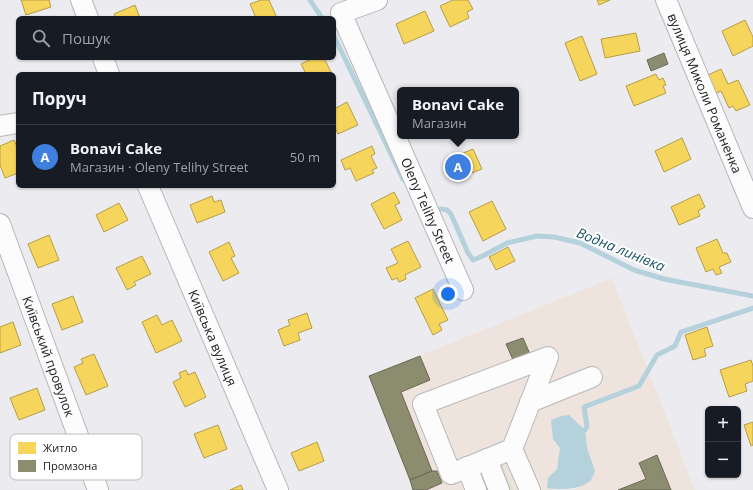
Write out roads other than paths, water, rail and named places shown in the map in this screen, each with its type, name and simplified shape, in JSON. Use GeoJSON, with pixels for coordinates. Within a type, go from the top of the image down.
{"type":"FeatureCollection","features":[{"type":"Feature","properties":{"kind":"street"},"geometry":{"type":"LineString","coordinates":[[82,0],[87,16]]}},
{"type":"Feature","properties":{"kind":"street","name":"Oleny Telihy Street"},"geometry":{"type":"LineString","coordinates":[[377,0],[341,13],[463,290]]}},
{"type":"Feature","properties":{"kind":"street","name":"вулиця Миколи Романенка"},"geometry":{"type":"LineString","coordinates":[[666,0],[753,208]]}},
{"type":"Feature","properties":{"kind":"street"},"geometry":{"type":"LineString","coordinates":[[104,60],[108,72]]}},
{"type":"Feature","properties":{"kind":"street"},"geometry":{"type":"LineString","coordinates":[[0,126],[16,123]]}},
{"type":"Feature","properties":{"kind":"street","name":"Київська вулиця"},"geometry":{"type":"LineString","coordinates":[[149,188],[278,490]]}},
{"type":"Feature","properties":{"kind":"street","name":"Київський провулок"},"geometry":{"type":"LineString","coordinates":[[0,224],[77,434]]}},
{"type":"Feature","properties":{"kind":"street"},"geometry":{"type":"LineString","coordinates":[[512,449],[451,474],[423,404],[548,357],[512,449],[530,490]]}},
{"type":"Feature","properties":{"kind":"street"},"geometry":{"type":"LineString","coordinates":[[530,402],[592,377]]}},
{"type":"Feature","properties":{"kind":"street"},"geometry":{"type":"LineString","coordinates":[[487,459],[499,490]]}},
{"type":"Feature","properties":{"kind":"street"},"geometry":{"type":"LineString","coordinates":[[467,467],[476,490]]}},
{"type":"Feature","properties":{"kind":"street","name":"Київський провулок"},"geometry":{"type":"LineString","coordinates":[[94,480],[98,490]]}},
{"type":"Feature","properties":{"kind":"water"},"geometry":{"type":"Polygon","coordinates":[[[569,415],[585,430],[587,448],[595,471],[591,480],[582,486],[564,489],[547,488],[548,478],[557,469],[560,448],[553,439],[551,420],[569,415]]]}},
{"type":"Feature","properties":{"kind":"waterway","name":"Водна линівка"},"geometry":{"type":"LineString","coordinates":[[310,0],[321,16]]}},
{"type":"Feature","properties":{"kind":"waterway","name":"Водна линівка"},"geometry":{"type":"LineString","coordinates":[[336,40],[403,179]]}},
{"type":"Feature","properties":{"kind":"waterway","name":"Водна линівка"},"geometry":{"type":"LineString","coordinates":[[441,209],[447,210],[451,214],[468,253],[473,260],[507,243],[537,236],[554,237],[580,243],[634,270],[664,279],[753,296]]}},
{"type":"Feature","properties":{"kind":"waterway","name":"Водна линівка"},"geometry":{"type":"LineString","coordinates":[[585,430],[587,426],[584,407],[639,386],[657,355],[675,346],[681,332],[753,308]]}},
{"type":"Feature","properties":{"kind":"place","name":"Bonavi Cake"},"geometry":{"type":"Point","coordinates":[458,167]}}]}
